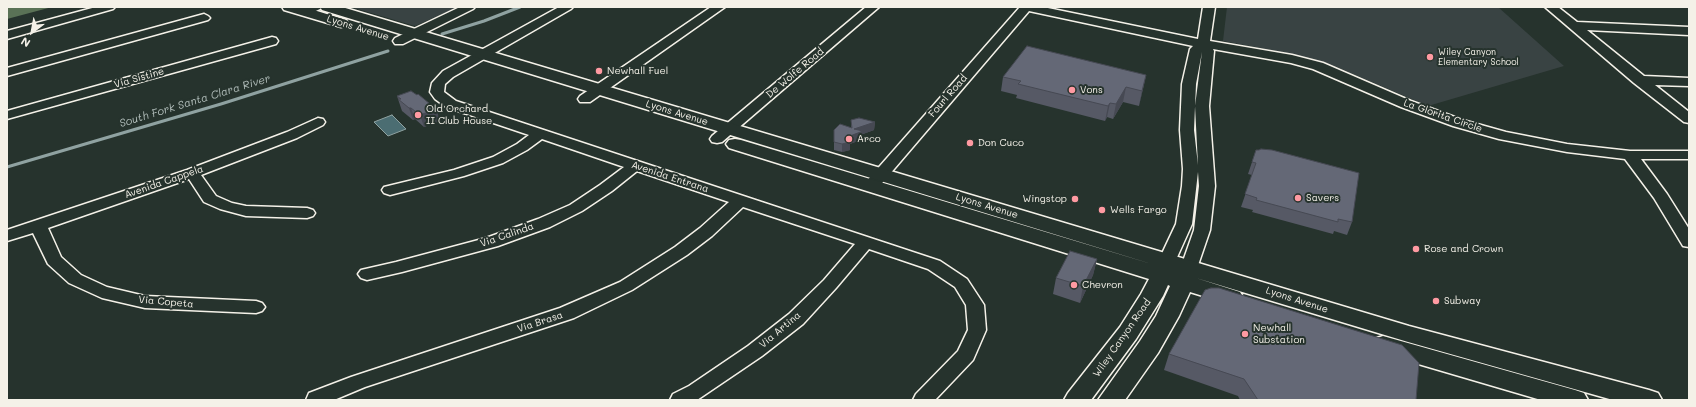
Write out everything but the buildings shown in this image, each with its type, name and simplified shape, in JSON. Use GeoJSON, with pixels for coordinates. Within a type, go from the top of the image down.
{"type":"FeatureCollection","features":[{"type":"Feature","properties":{"kind":"main road","name":"Lyons Avenue"},"geometry":{"type":"LineString","coordinates":[[289,7],[311,9],[399,41],[467,62],[592,94],[876,180],[988,206],[1407,352],[1575,400]]}},
{"type":"Feature","properties":{"kind":"main road","name":"Lyons Avenue"},"geometry":{"type":"LineString","coordinates":[[327,7],[482,54],[592,94]]}},
{"type":"Feature","properties":{"kind":"main road","name":"Lyons Avenue"},"geometry":{"type":"LineString","coordinates":[[876,180],[897,194],[1649,400]]}},
{"type":"Feature","properties":{"kind":"main road"},"geometry":{"type":"LineString","coordinates":[[897,194],[931,198],[972,210],[981,209],[988,206]]}},
{"type":"Feature","properties":{"kind":"main road","name":"Wiley Canyon Road"},"geometry":{"type":"LineString","coordinates":[[1077,400],[1128,333],[1152,296],[1176,271]]}},
{"type":"Feature","properties":{"kind":"main road","name":"Wiley Canyon Road"},"geometry":{"type":"LineString","coordinates":[[1111,400],[1150,347],[1176,271]]}},
{"type":"Feature","properties":{"kind":"street"},"geometry":{"type":"LineString","coordinates":[[7,34],[109,7]]}},
{"type":"Feature","properties":{"kind":"street"},"geometry":{"type":"LineString","coordinates":[[399,41],[469,7]]}},
{"type":"Feature","properties":{"kind":"street","name":"Avenida Entrana"},"geometry":{"type":"LineString","coordinates":[[567,7],[448,74],[439,83],[437,92],[451,104],[934,265],[961,283],[975,305],[977,330],[966,355],[923,400]]}},
{"type":"Feature","properties":{"kind":"street"},"geometry":{"type":"LineString","coordinates":[[592,94],[719,7]]}},
{"type":"Feature","properties":{"kind":"street","name":"De Wolfe Road"},"geometry":{"type":"LineString","coordinates":[[724,134],[873,7]]}},
{"type":"Feature","properties":{"kind":"street","name":"La Glorita Circle"},"geometry":{"type":"LineString","coordinates":[[1026,7],[1203,44],[1292,59],[1318,66],[1406,104],[1458,123],[1504,136],[1567,148],[1630,155],[1689,155]]}},
{"type":"Feature","properties":{"kind":"street","name":"Fourl Road"},"geometry":{"type":"LineString","coordinates":[[876,180],[1026,7]]}},
{"type":"Feature","properties":{"kind":"street","name":"Wiley Canyon Road"},"geometry":{"type":"LineString","coordinates":[[1176,271],[1190,186],[1191,169],[1186,130],[1187,115],[1199,70],[1208,51],[1203,44],[1209,7]]}},
{"type":"Feature","properties":{"kind":"street"},"geometry":{"type":"LineString","coordinates":[[1551,7],[1576,26],[1639,80],[1689,119]]}},
{"type":"Feature","properties":{"kind":"street"},"geometry":{"type":"LineString","coordinates":[[7,72],[204,18]]}},
{"type":"Feature","properties":{"kind":"street"},"geometry":{"type":"LineString","coordinates":[[1576,26],[1689,31]]}},
{"type":"Feature","properties":{"kind":"street","name":"Via Sistine"},"geometry":{"type":"LineString","coordinates":[[7,115],[272,41]]}},
{"type":"Feature","properties":{"kind":"street","name":"Wiley Canyon Road"},"geometry":{"type":"LineString","coordinates":[[1176,271],[1202,230],[1206,200],[1207,186],[1199,70]]}},
{"type":"Feature","properties":{"kind":"street"},"geometry":{"type":"LineString","coordinates":[[1639,80],[1689,82]]}},
{"type":"Feature","properties":{"kind":"street"},"geometry":{"type":"LineString","coordinates":[[1187,115],[1203,117]]}},
{"type":"Feature","properties":{"kind":"street","name":"Avenida Cappela"},"geometry":{"type":"LineString","coordinates":[[7,236],[192,173],[292,135],[318,122]]}},
{"type":"Feature","properties":{"kind":"street"},"geometry":{"type":"LineString","coordinates":[[390,190],[459,173],[498,160],[522,147],[541,133]]}},
{"type":"Feature","properties":{"kind":"street"},"geometry":{"type":"LineString","coordinates":[[1630,155],[1660,197],[1689,242]]}},
{"type":"Feature","properties":{"kind":"street","name":"Via Calinda"},"geometry":{"type":"LineString","coordinates":[[367,274],[396,268],[492,242],[544,223],[576,208],[606,188],[634,166]]}},
{"type":"Feature","properties":{"kind":"street"},"geometry":{"type":"LineString","coordinates":[[192,173],[210,198],[226,206],[246,211],[307,213]]}},
{"type":"Feature","properties":{"kind":"street","name":"Via Brasa"},"geometry":{"type":"LineString","coordinates":[[316,399],[358,382],[567,313],[626,286],[680,251],[706,232],[740,201]]}},
{"type":"Feature","properties":{"kind":"street","name":"Via Copeta"},"geometry":{"type":"LineString","coordinates":[[38,225],[54,260],[75,279],[102,292],[145,302],[256,308]]}},
{"type":"Feature","properties":{"kind":"street","name":"Via Artina"},"geometry":{"type":"LineString","coordinates":[[680,400],[696,391],[755,351],[796,319],[830,284],[866,242]]}},
{"type":"Feature","properties":{"kind":"shaded area"},"geometry":{"type":"Polygon","coordinates":[[[351,7],[458,7],[415,26],[351,7]]]}},
{"type":"Feature","properties":{"kind":"shaded area","name":"Wiley Canyon Elementary School"},"geometry":{"type":"Polygon","coordinates":[[[1227,7],[1498,7],[1564,66],[1428,106],[1334,66],[1282,52],[1223,41],[1227,7]]]}},
{"type":"Feature","properties":{"kind":"green space"},"geometry":{"type":"Polygon","coordinates":[[[7,7],[52,7],[7,19],[7,7]]]}},
{"type":"Feature","properties":{"kind":"water"},"geometry":{"type":"Polygon","coordinates":[[[392,115],[406,129],[388,136],[374,122],[392,115]]]}},
{"type":"Feature","properties":{"kind":"waterway","name":"South Fork Santa Clara River"},"geometry":{"type":"LineString","coordinates":[[442,34],[484,21],[520,7]]}},
{"type":"Feature","properties":{"kind":"waterway","name":"South Fork Santa Clara River"},"geometry":{"type":"LineString","coordinates":[[7,167],[221,104],[388,51]]}},
{"type":"Feature","properties":{"kind":"place","name":"Wiley Canyon Elementary School"},"geometry":{"type":"Point","coordinates":[1430,57]}},
{"type":"Feature","properties":{"kind":"place","name":"Newhall Fuel"},"geometry":{"type":"Point","coordinates":[599,71]}},
{"type":"Feature","properties":{"kind":"place","name":"Vons"},"geometry":{"type":"Point","coordinates":[1072,90]}},
{"type":"Feature","properties":{"kind":"place","name":"Old Orchard II Club House"},"geometry":{"type":"Point","coordinates":[418,115]}},
{"type":"Feature","properties":{"kind":"place","name":"Arco"},"geometry":{"type":"Point","coordinates":[849,139]}},
{"type":"Feature","properties":{"kind":"place","name":"Don Cuco"},"geometry":{"type":"Point","coordinates":[970,143]}},
{"type":"Feature","properties":{"kind":"place","name":"Savers"},"geometry":{"type":"Point","coordinates":[1298,198]}},
{"type":"Feature","properties":{"kind":"place","name":"Wingstop"},"geometry":{"type":"Point","coordinates":[1075,199]}},
{"type":"Feature","properties":{"kind":"place","name":"Wells Fargo"},"geometry":{"type":"Point","coordinates":[1102,210]}},
{"type":"Feature","properties":{"kind":"place","name":"Rose and Crown"},"geometry":{"type":"Point","coordinates":[1416,249]}},
{"type":"Feature","properties":{"kind":"place","name":"Chevron"},"geometry":{"type":"Point","coordinates":[1074,285]}},
{"type":"Feature","properties":{"kind":"place","name":"Subway"},"geometry":{"type":"Point","coordinates":[1436,301]}},
{"type":"Feature","properties":{"kind":"place","name":"Newhall Substation"},"geometry":{"type":"Point","coordinates":[1245,334]}}]}
